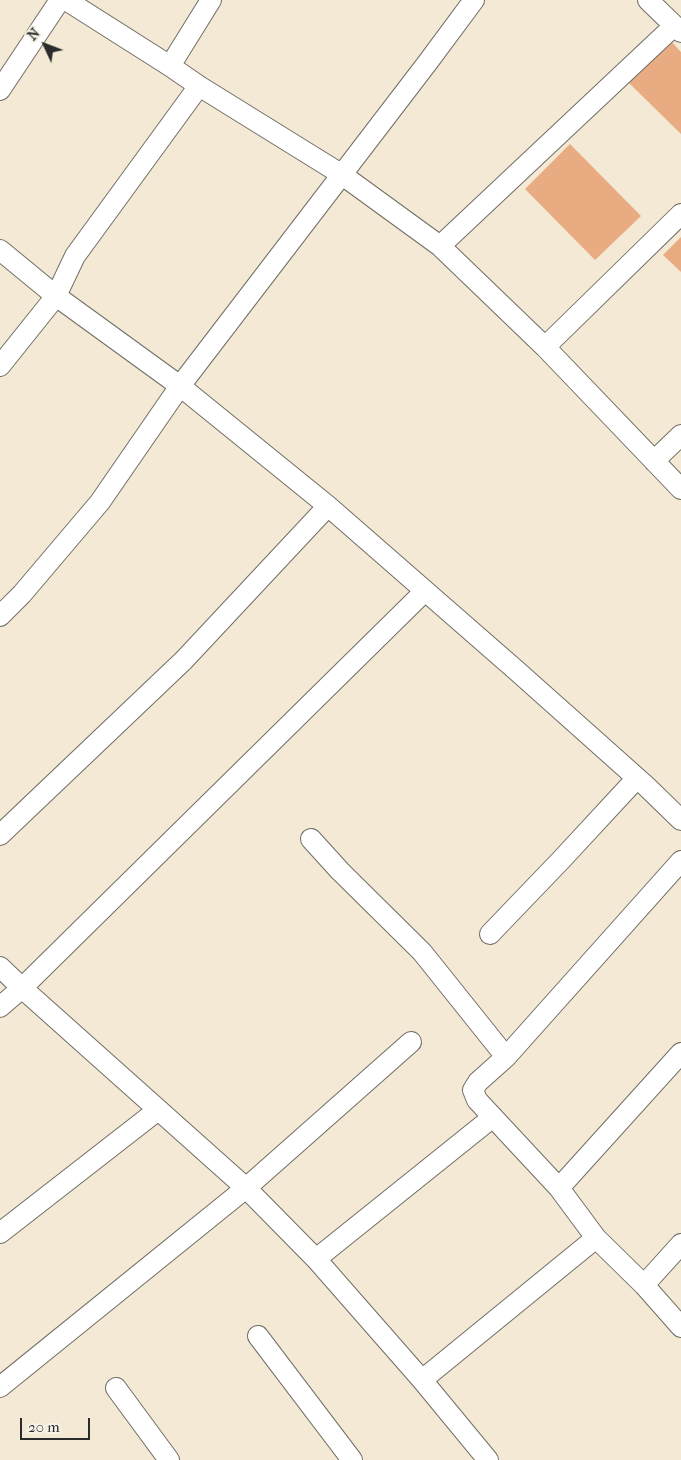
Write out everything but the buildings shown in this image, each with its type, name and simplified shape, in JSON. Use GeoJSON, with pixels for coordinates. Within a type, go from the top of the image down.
{"type":"FeatureCollection","features":[{"type":"Feature","properties":{"kind":"street"},"geometry":{"type":"LineString","coordinates":[[0,90],[60,0]]}},
{"type":"Feature","properties":{"kind":"street"},"geometry":{"type":"LineString","coordinates":[[66,0],[199,86],[341,174],[440,246],[545,347],[681,489]]}},
{"type":"Feature","properties":{"kind":"street"},"geometry":{"type":"LineString","coordinates":[[170,66],[211,0]]}},
{"type":"Feature","properties":{"kind":"street"},"geometry":{"type":"LineString","coordinates":[[0,616],[22,594],[100,502],[180,386],[474,0]]}},
{"type":"Feature","properties":{"kind":"street"},"geometry":{"type":"LineString","coordinates":[[440,246],[678,29],[648,0]]}},
{"type":"Feature","properties":{"kind":"street"},"geometry":{"type":"LineString","coordinates":[[0,366],[56,296],[75,256],[199,86]]}},
{"type":"Feature","properties":{"kind":"street"},"geometry":{"type":"LineString","coordinates":[[545,347],[681,214]]}},
{"type":"Feature","properties":{"kind":"street"},"geometry":{"type":"LineString","coordinates":[[0,250],[56,296],[180,386],[328,506],[524,677],[681,820]]}},
{"type":"Feature","properties":{"kind":"street"},"geometry":{"type":"LineString","coordinates":[[654,461],[681,435]]}},
{"type":"Feature","properties":{"kind":"street"},"geometry":{"type":"LineString","coordinates":[[0,835],[184,660],[328,506]]}},
{"type":"Feature","properties":{"kind":"street"},"geometry":{"type":"LineString","coordinates":[[0,1007],[22,988],[425,591]]}},
{"type":"Feature","properties":{"kind":"street"},"geometry":{"type":"LineString","coordinates":[[490,934],[637,778]]}},
{"type":"Feature","properties":{"kind":"street"},"geometry":{"type":"LineString","coordinates":[[311,839],[422,952],[506,1057]]}},
{"type":"Feature","properties":{"kind":"street"},"geometry":{"type":"LineString","coordinates":[[681,861],[506,1057],[478,1082],[473,1090],[477,1100],[559,1188],[596,1238],[644,1285],[681,1326]]}},
{"type":"Feature","properties":{"kind":"street"},"geometry":{"type":"LineString","coordinates":[[0,967],[246,1188],[316,1260],[422,1380],[488,1460]]}},
{"type":"Feature","properties":{"kind":"street"},"geometry":{"type":"LineString","coordinates":[[0,1387],[246,1188],[411,1042]]}},
{"type":"Feature","properties":{"kind":"street"},"geometry":{"type":"LineString","coordinates":[[559,1188],[681,1053]]}},
{"type":"Feature","properties":{"kind":"street"},"geometry":{"type":"LineString","coordinates":[[0,1233],[158,1110]]}},
{"type":"Feature","properties":{"kind":"street"},"geometry":{"type":"LineString","coordinates":[[316,1260],[493,1116]]}},
{"type":"Feature","properties":{"kind":"street"},"geometry":{"type":"LineString","coordinates":[[422,1380],[596,1238]]}},
{"type":"Feature","properties":{"kind":"street"},"geometry":{"type":"LineString","coordinates":[[644,1285],[681,1244]]}},
{"type":"Feature","properties":{"kind":"street"},"geometry":{"type":"LineString","coordinates":[[258,1336],[352,1460]]}},
{"type":"Feature","properties":{"kind":"street"},"geometry":{"type":"LineString","coordinates":[[116,1388],[169,1460]]}}]}
